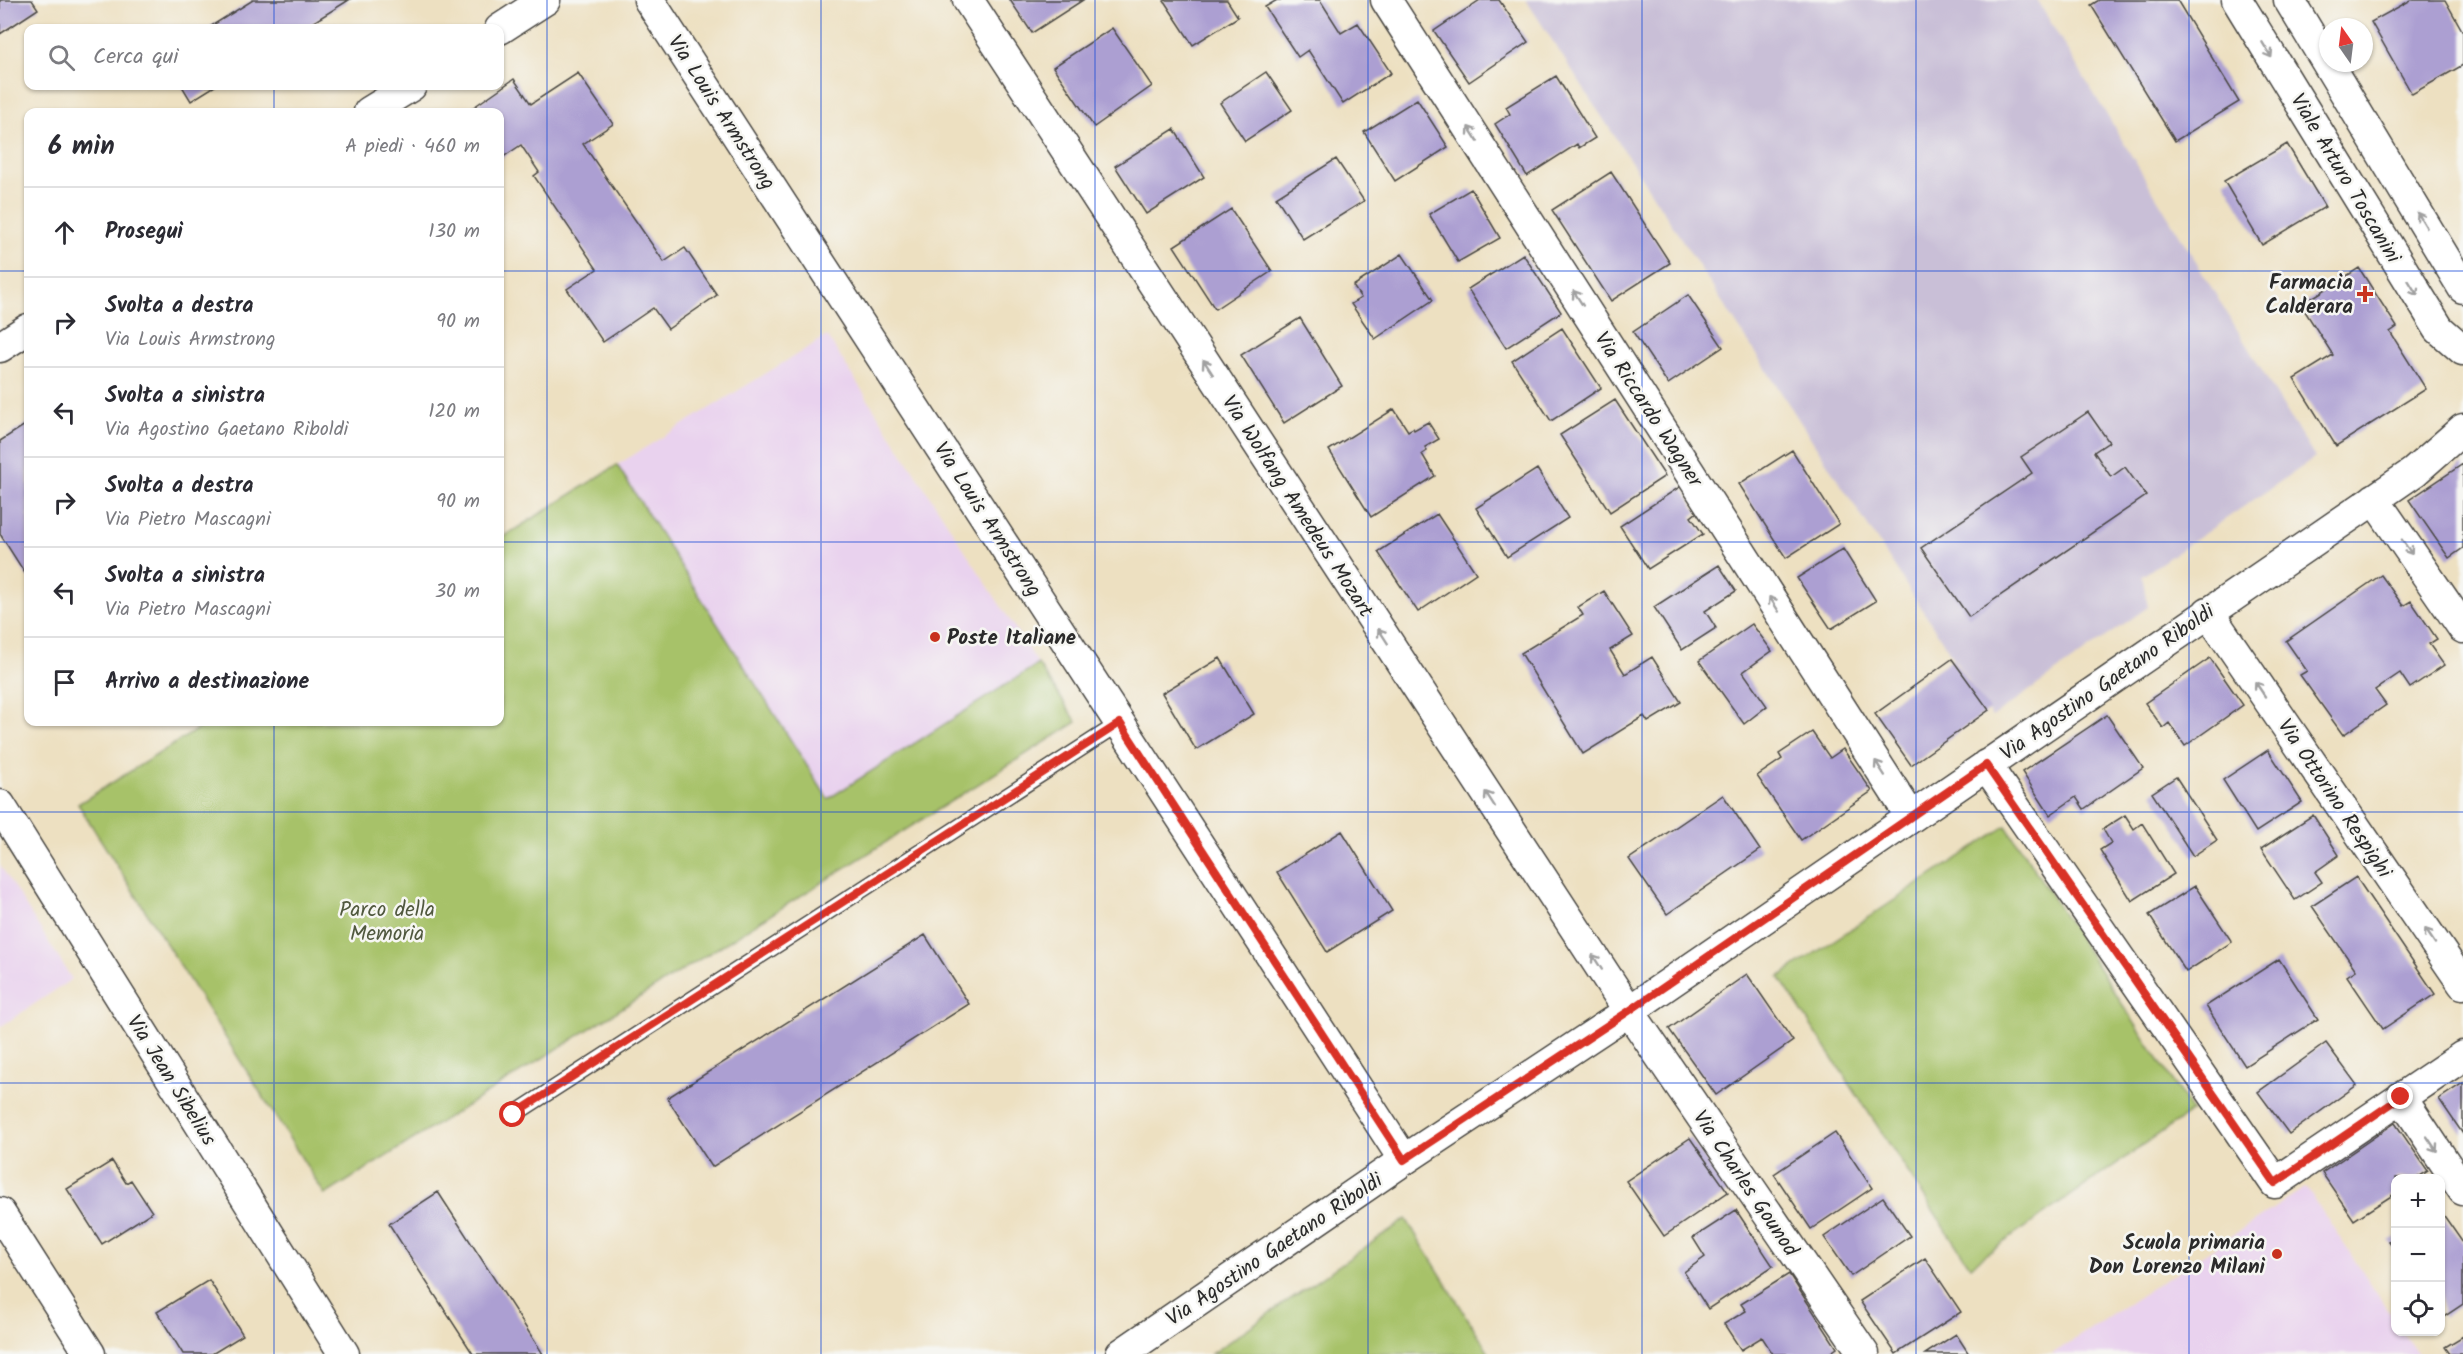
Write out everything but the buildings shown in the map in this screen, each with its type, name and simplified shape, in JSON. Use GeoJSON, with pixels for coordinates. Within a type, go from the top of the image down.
{"type":"FeatureCollection","features":[{"type":"Feature","properties":{"kind":"street"},"geometry":{"type":"LineString","coordinates":[[504,26],[545,0]]}},
{"type":"Feature","properties":{"kind":"street","name":"Via Louis Armstrong"},"geometry":{"type":"LineString","coordinates":[[649,0],[1404,1160]]}},
{"type":"Feature","properties":{"kind":"street","name":"Via Wolfang Amedeus Mozart"},"geometry":{"type":"LineString","coordinates":[[968,0],[1629,1011]]}},
{"type":"Feature","properties":{"kind":"street","name":"Via Riccardo Wagner"},"geometry":{"type":"LineString","coordinates":[[1386,0],[1911,817]]}},
{"type":"Feature","properties":{"kind":"street","name":"Viale Arturo Toscanini"},"geometry":{"type":"LineString","coordinates":[[2237,0],[2439,330],[2463,350]]}},
{"type":"Feature","properties":{"kind":"street","name":"Viale Arturo Toscanini"},"geometry":{"type":"LineString","coordinates":[[2289,0],[2463,288]]}},
{"type":"Feature","properties":{"kind":"street"},"geometry":{"type":"LineString","coordinates":[[375,108],[405,90]]}},
{"type":"Feature","properties":{"kind":"street"},"geometry":{"type":"LineString","coordinates":[[0,347],[24,332]]}},
{"type":"Feature","properties":{"kind":"street","name":"Via Agostino Gaetano Riboldi"},"geometry":{"type":"LineString","coordinates":[[1121,1354],[1404,1160],[1629,1011],[2374,499],[2431,459],[2463,429]]}},
{"type":"Feature","properties":{"kind":"street"},"geometry":{"type":"LineString","coordinates":[[2374,499],[2463,628]]}},
{"type":"Feature","properties":{"kind":"street","name":"Via Ottorino Respighi"},"geometry":{"type":"LineString","coordinates":[[2208,612],[2463,984]]}},
{"type":"Feature","properties":{"kind":"street"},"geometry":{"type":"LineString","coordinates":[[1986,765],[2275,1183],[2463,1056]]}},
{"type":"Feature","properties":{"kind":"street","name":"Via Jean Sibelius"},"geometry":{"type":"LineString","coordinates":[[0,805],[344,1354]]}},
{"type":"Feature","properties":{"kind":"street","name":"Via Charles Gounod"},"geometry":{"type":"LineString","coordinates":[[1629,1011],[1864,1354]]}},
{"type":"Feature","properties":{"kind":"street"},"geometry":{"type":"LineString","coordinates":[[2401,1097],[2463,1190]]}},
{"type":"Feature","properties":{"kind":"street"},"geometry":{"type":"LineString","coordinates":[[0,1213],[90,1354]]}},
{"type":"Feature","properties":{"kind":"lane"},"geometry":{"type":"LineString","coordinates":[[513,1115],[1120,723]]}},
{"type":"Feature","properties":{"kind":"shaded area"},"geometry":{"type":"Polygon","coordinates":[[[1526,0],[2037,0],[2315,458],[2142,576],[2148,607],[1992,717],[1526,0]]]}},
{"type":"Feature","properties":{"kind":"shaded area"},"geometry":{"type":"Polygon","coordinates":[[[827,336],[1038,664],[828,799],[617,465],[827,336]]]}},
{"type":"Feature","properties":{"kind":"shaded area"},"geometry":{"type":"Polygon","coordinates":[[[0,865],[72,979],[0,1027],[0,865]]]}},
{"type":"Feature","properties":{"kind":"shaded area","name":"Scuola primaria Don Lorenzo Milani"},"geometry":{"type":"Polygon","coordinates":[[[2306,1187],[2391,1315],[2391,1336],[2406,1336],[2418,1354],[2052,1354],[2306,1187]]]}},
{"type":"Feature","properties":{"kind":"green space","name":"Parco della Memoria"},"geometry":{"type":"Polygon","coordinates":[[[617,465],[828,799],[1038,664],[1077,722],[325,1195],[78,804],[203,726],[504,726],[504,536],[617,465]]]}},
{"type":"Feature","properties":{"kind":"green space"},"geometry":{"type":"Polygon","coordinates":[[[2006,826],[2192,1111],[1970,1266],[1779,977],[2006,826]]]}},
{"type":"Feature","properties":{"kind":"green space"},"geometry":{"type":"Polygon","coordinates":[[[1406,1219],[1490,1354],[1211,1354],[1406,1219]]]}},
{"type":"Feature","properties":{"kind":"place","name":"Farmacia Calderara"},"geometry":{"type":"Point","coordinates":[2365,294]}},
{"type":"Feature","properties":{"kind":"place","name":"Poste Italiane"},"geometry":{"type":"Point","coordinates":[935,637]}},
{"type":"Feature","properties":{"kind":"place","name":"Scuola primaria Don Lorenzo Milani"},"geometry":{"type":"Point","coordinates":[2277,1254]}},
{"type":"Feature","properties":{"kind":"route"},"geometry":{"type":"LineString","coordinates":[[513,1115],[1120,723],[1404,1160],[1629,1011],[1986,765],[2275,1183],[2401,1097]]}}]}
